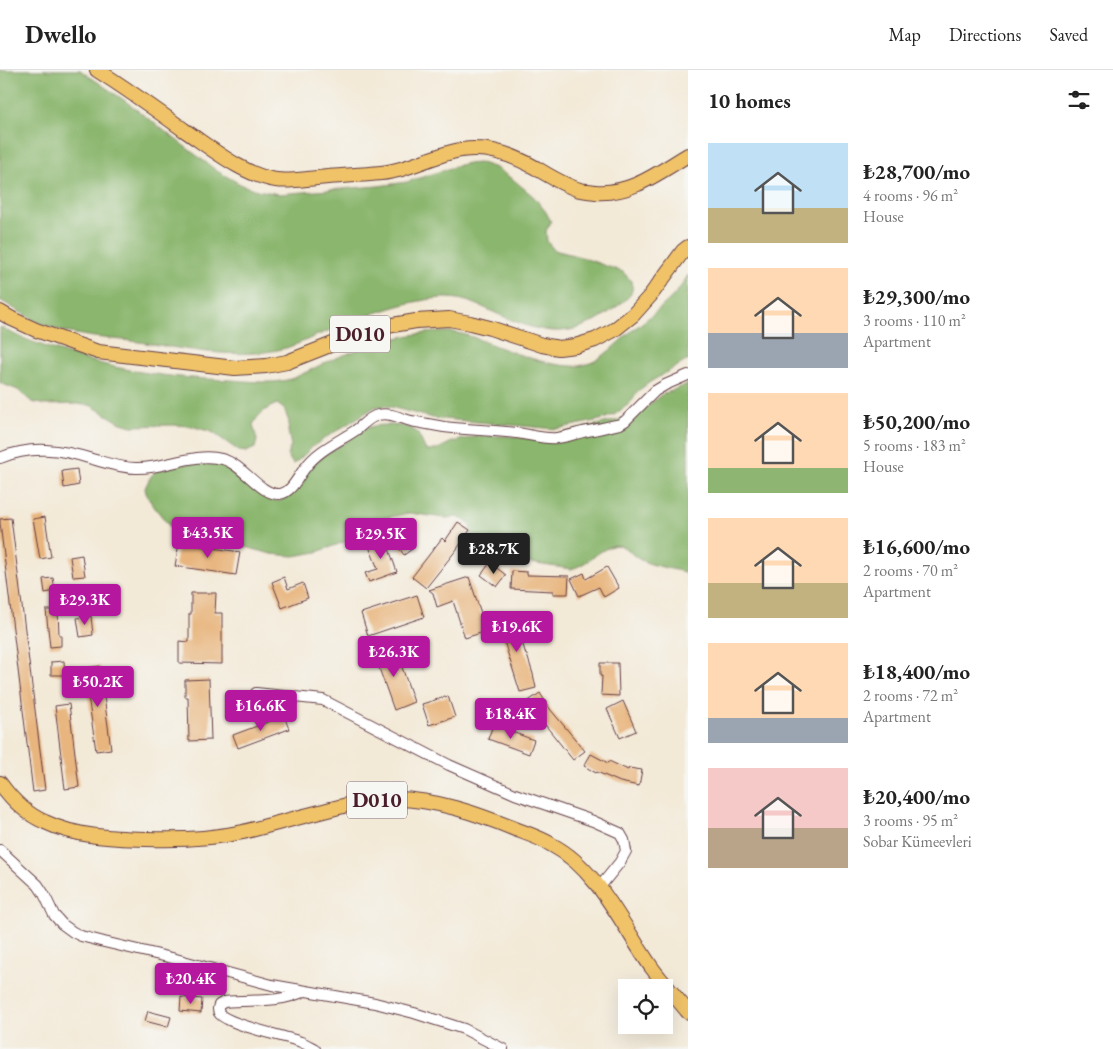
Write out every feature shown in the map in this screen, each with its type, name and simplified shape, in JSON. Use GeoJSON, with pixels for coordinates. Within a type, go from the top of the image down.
{"type":"FeatureCollection","features":[{"type":"Feature","properties":{"kind":"main road"},"geometry":{"type":"LineString","coordinates":[[97,70],[235,164],[254,174],[276,180],[384,173],[455,151],[475,149],[496,151],[521,160],[580,190],[603,192],[639,184],[688,155]]}},
{"type":"Feature","properties":{"kind":"main road","name":"D010"},"geometry":{"type":"LineString","coordinates":[[0,312],[36,330],[98,352],[234,368],[266,366],[287,362],[381,327],[432,320],[449,319],[470,323],[542,345],[559,348],[575,346],[595,340],[614,330],[650,296],[688,247]]}},
{"type":"Feature","properties":{"kind":"main road","name":"D010"},"geometry":{"type":"LineString","coordinates":[[0,783],[20,806],[56,827],[93,836],[126,839],[184,840],[210,838],[343,806],[396,799],[458,809],[494,820],[554,845],[573,859],[599,888],[652,968],[688,1012]]}},
{"type":"Feature","properties":{"kind":"street"},"geometry":{"type":"LineString","coordinates":[[0,458],[23,451],[47,450],[75,453],[116,466],[138,468],[195,458],[223,459],[243,470],[263,489],[278,494],[289,489],[318,454],[378,414],[387,414],[447,427],[555,438],[620,424],[655,392],[688,375]]}},
{"type":"Feature","properties":{"kind":"street"},"geometry":{"type":"LineString","coordinates":[[256,693],[323,700],[448,765],[515,794],[593,821],[620,833],[624,840],[626,851],[620,862],[599,888]]}},
{"type":"Feature","properties":{"kind":"street"},"geometry":{"type":"LineString","coordinates":[[0,850],[38,885],[54,915],[73,932],[104,942],[146,951],[272,985],[375,1003],[414,1013],[464,1029],[503,1049]]}},
{"type":"Feature","properties":{"kind":"street"},"geometry":{"type":"LineString","coordinates":[[306,992],[279,1000],[224,1002],[219,1005],[218,1009],[219,1013],[233,1021],[303,1042],[315,1049]]}},
{"type":"Feature","properties":{"kind":"green space"},"geometry":{"type":"Polygon","coordinates":[[[0,70],[80,70],[124,100],[217,171],[242,185],[257,190],[279,194],[378,186],[407,182],[463,164],[481,163],[496,168],[534,197],[546,212],[551,222],[546,231],[547,241],[554,250],[581,257],[623,272],[632,282],[632,292],[621,304],[608,313],[592,322],[564,331],[536,328],[467,301],[455,298],[441,298],[413,302],[383,310],[286,348],[267,352],[229,353],[189,350],[83,335],[53,328],[0,300],[0,70]]]}},
{"type":"Feature","properties":{"kind":"green space"},"geometry":{"type":"Polygon","coordinates":[[[688,275],[688,360],[639,390],[629,404],[614,415],[600,420],[556,429],[433,418],[387,406],[375,407],[312,447],[293,464],[287,455],[291,446],[288,431],[289,422],[284,409],[277,404],[262,412],[255,421],[253,425],[257,440],[255,448],[246,452],[239,451],[212,432],[191,426],[132,426],[121,423],[90,405],[45,405],[32,402],[18,390],[0,383],[0,327],[35,343],[99,363],[142,372],[207,379],[266,382],[287,380],[371,345],[415,334],[445,332],[465,335],[516,354],[551,364],[578,366],[592,362],[609,351],[665,303],[678,290],[688,275]]]}},
{"type":"Feature","properties":{"kind":"green space"},"geometry":{"type":"Polygon","coordinates":[[[688,384],[688,573],[644,561],[623,547],[616,545],[607,548],[571,569],[502,559],[471,549],[469,542],[471,526],[466,521],[457,517],[445,518],[409,513],[380,519],[366,534],[317,552],[294,556],[271,554],[171,528],[152,504],[145,488],[152,475],[159,470],[211,461],[226,464],[233,468],[263,494],[274,501],[279,501],[292,491],[309,469],[323,456],[366,428],[393,425],[410,428],[418,434],[426,450],[430,451],[452,442],[478,436],[507,436],[534,439],[636,416],[661,395],[688,384]]]}},
{"type":"Feature","properties":{"kind":"building"},"geometry":{"type":"Polygon","coordinates":[[[77,469],[79,485],[64,488],[62,471],[77,469]]]}},
{"type":"Feature","properties":{"kind":"building"},"geometry":{"type":"Polygon","coordinates":[[[45,517],[51,557],[40,559],[33,519],[45,517]]]}},
{"type":"Feature","properties":{"kind":"building"},"geometry":{"type":"Polygon","coordinates":[[[11,518],[45,790],[33,792],[0,523],[0,519],[11,518]]]}},
{"type":"Feature","properties":{"kind":"building"},"geometry":{"type":"Polygon","coordinates":[[[458,522],[470,530],[426,588],[412,577],[442,538],[445,541],[458,522]]]}},
{"type":"Feature","properties":{"kind":"building"},"geometry":{"type":"Polygon","coordinates":[[[401,535],[412,549],[404,555],[394,541],[401,535]]]}},
{"type":"Feature","properties":{"kind":"building"},"geometry":{"type":"Polygon","coordinates":[[[385,537],[397,572],[369,582],[365,573],[378,569],[368,544],[385,537]]]}},
{"type":"Feature","properties":{"kind":"building"},"geometry":{"type":"Polygon","coordinates":[[[179,543],[240,552],[236,575],[175,566],[179,543]]]}},
{"type":"Feature","properties":{"kind":"building"},"geometry":{"type":"Polygon","coordinates":[[[82,555],[85,576],[73,577],[70,557],[82,555]]]}},
{"type":"Feature","properties":{"kind":"building"},"geometry":{"type":"Polygon","coordinates":[[[490,563],[506,575],[497,587],[481,575],[490,563]]]}},
{"type":"Feature","properties":{"kind":"building"},"geometry":{"type":"Polygon","coordinates":[[[607,567],[619,588],[604,597],[599,587],[579,596],[571,579],[584,573],[586,579],[607,567]]]}},
{"type":"Feature","properties":{"kind":"building"},"geometry":{"type":"Polygon","coordinates":[[[512,571],[527,572],[527,575],[569,576],[568,594],[553,594],[553,591],[511,589],[512,571]]]}},
{"type":"Feature","properties":{"kind":"building"},"geometry":{"type":"Polygon","coordinates":[[[284,577],[288,589],[303,583],[308,598],[282,608],[272,582],[284,577]]]}},
{"type":"Feature","properties":{"kind":"building"},"geometry":{"type":"Polygon","coordinates":[[[469,577],[487,631],[465,638],[453,601],[437,607],[433,593],[429,590],[469,577]]]}},
{"type":"Feature","properties":{"kind":"building"},"geometry":{"type":"Polygon","coordinates":[[[53,578],[55,591],[45,593],[43,579],[53,578]]]}},
{"type":"Feature","properties":{"kind":"building"},"geometry":{"type":"Polygon","coordinates":[[[191,593],[216,593],[215,613],[222,613],[222,664],[179,663],[179,641],[189,642],[191,593]]]}},
{"type":"Feature","properties":{"kind":"building"},"geometry":{"type":"Polygon","coordinates":[[[417,595],[424,617],[368,636],[361,613],[417,595]]]}},
{"type":"Feature","properties":{"kind":"building"},"geometry":{"type":"Polygon","coordinates":[[[46,610],[58,610],[61,646],[50,647],[46,610]]]}},
{"type":"Feature","properties":{"kind":"building"},"geometry":{"type":"Polygon","coordinates":[[[514,614],[536,688],[520,692],[497,619],[514,614]]]}},
{"type":"Feature","properties":{"kind":"building"},"geometry":{"type":"Polygon","coordinates":[[[91,616],[93,635],[80,637],[77,618],[91,616]]]}},
{"type":"Feature","properties":{"kind":"building"},"geometry":{"type":"Polygon","coordinates":[[[395,647],[414,702],[394,710],[374,654],[395,647]]]}},
{"type":"Feature","properties":{"kind":"building"},"geometry":{"type":"Polygon","coordinates":[[[64,661],[65,675],[51,675],[51,662],[64,661]]]}},
{"type":"Feature","properties":{"kind":"building"},"geometry":{"type":"Polygon","coordinates":[[[600,663],[618,663],[619,696],[601,695],[602,676],[600,676],[600,663]]]}},
{"type":"Feature","properties":{"kind":"building"},"geometry":{"type":"Polygon","coordinates":[[[100,666],[111,749],[96,751],[84,668],[100,666]]]}},
{"type":"Feature","properties":{"kind":"building"},"geometry":{"type":"Polygon","coordinates":[[[209,679],[211,740],[189,741],[188,697],[185,697],[185,680],[209,679]]]}},
{"type":"Feature","properties":{"kind":"building"},"geometry":{"type":"Polygon","coordinates":[[[540,693],[550,709],[585,751],[573,760],[527,702],[540,693]]]}},
{"type":"Feature","properties":{"kind":"building"},"geometry":{"type":"Polygon","coordinates":[[[448,696],[455,717],[429,725],[422,704],[448,696]]]}},
{"type":"Feature","properties":{"kind":"building"},"geometry":{"type":"Polygon","coordinates":[[[623,701],[636,731],[620,738],[607,709],[623,701]]]}},
{"type":"Feature","properties":{"kind":"building"},"geometry":{"type":"Polygon","coordinates":[[[69,704],[79,787],[65,789],[55,706],[69,704]]]}},
{"type":"Feature","properties":{"kind":"building"},"geometry":{"type":"Polygon","coordinates":[[[284,716],[289,729],[238,748],[233,735],[284,716]]]}},
{"type":"Feature","properties":{"kind":"building"},"geometry":{"type":"Polygon","coordinates":[[[493,725],[534,740],[529,754],[488,739],[493,725]]]}},
{"type":"Feature","properties":{"kind":"building"},"geometry":{"type":"Polygon","coordinates":[[[591,754],[608,763],[609,761],[628,770],[629,768],[642,770],[639,786],[620,782],[596,773],[584,766],[591,754]]]}},
{"type":"Feature","properties":{"kind":"building"},"geometry":{"type":"Polygon","coordinates":[[[181,997],[202,999],[201,1013],[180,1011],[181,997]]]}},
{"type":"Feature","properties":{"kind":"building"},"geometry":{"type":"Polygon","coordinates":[[[148,1011],[171,1017],[168,1027],[145,1021],[148,1011]]]}}]}
